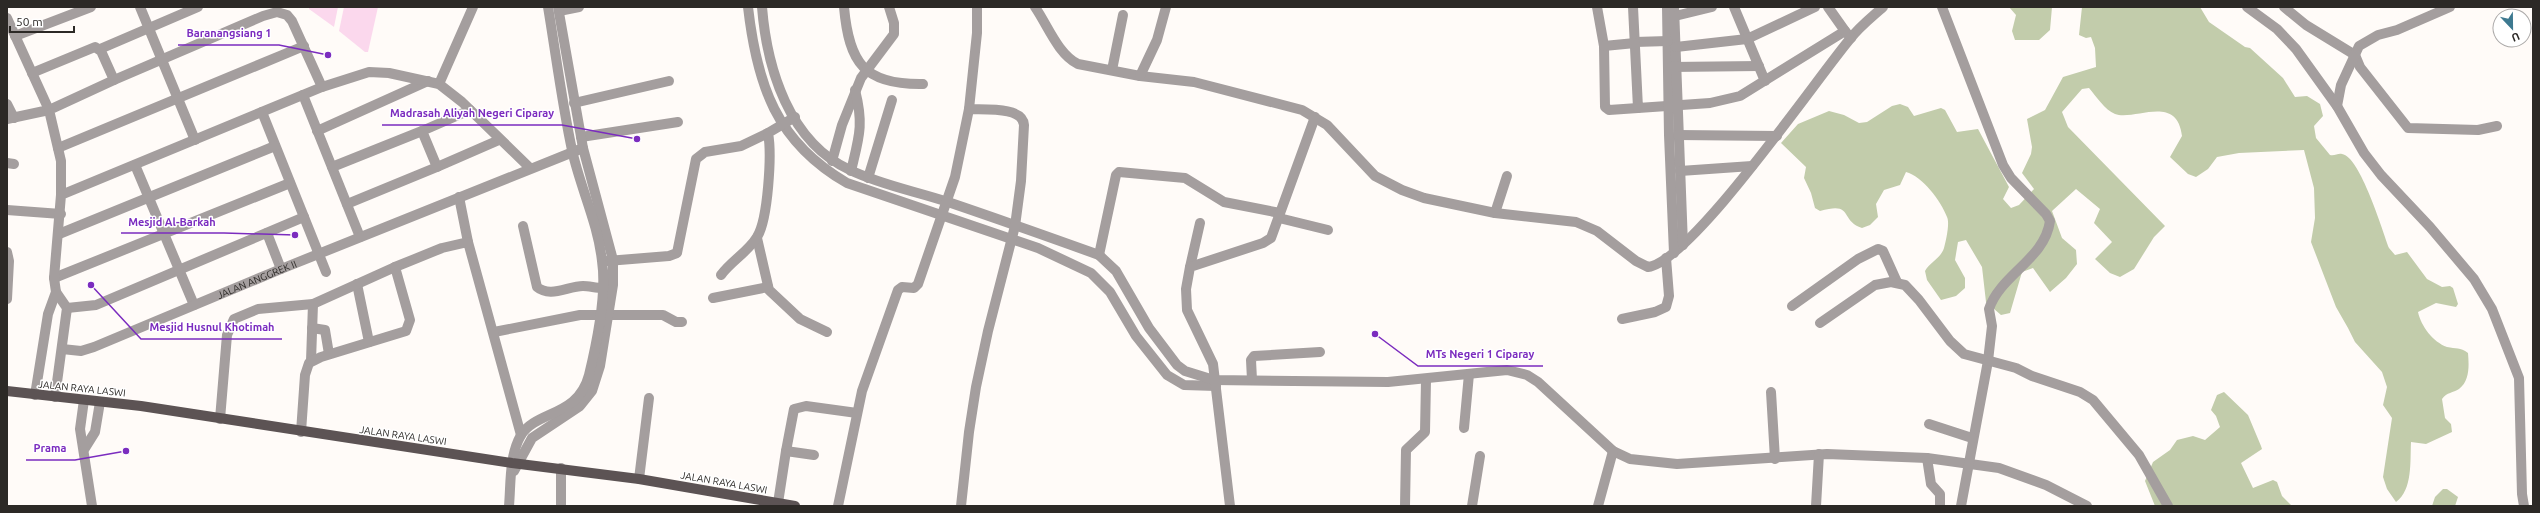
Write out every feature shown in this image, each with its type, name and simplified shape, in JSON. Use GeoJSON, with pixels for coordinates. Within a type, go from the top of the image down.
{"type":"FeatureCollection","features":[{"type":"Feature","properties":{"kind":"main road","name":"JALAN RAYA LASWI"},"geometry":{"type":"LineString","coordinates":[[7,391],[141,406],[301,432],[516,464],[561,468],[639,479],[786,505]]}},
{"type":"Feature","properties":{"kind":"street"},"geometry":{"type":"LineString","coordinates":[[16,36],[91,7]]}},
{"type":"Feature","properties":{"kind":"street"},"geometry":{"type":"LineString","coordinates":[[140,7],[195,140]]}},
{"type":"Feature","properties":{"kind":"street"},"geometry":{"type":"LineString","coordinates":[[32,73],[83,50],[95,47],[100,49],[198,7]]}},
{"type":"Feature","properties":{"kind":"street"},"geometry":{"type":"LineString","coordinates":[[439,84],[472,7]]}},
{"type":"Feature","properties":{"kind":"street"},"geometry":{"type":"LineString","coordinates":[[522,435],[531,426],[570,404],[579,395],[589,374],[604,315],[602,288],[603,261],[572,151],[548,7]]}},
{"type":"Feature","properties":{"kind":"street"},"geometry":{"type":"LineString","coordinates":[[509,506],[512,474],[525,447],[532,438],[574,410],[590,395],[600,366],[604,315],[613,260],[583,148],[558,9],[579,7]]}},
{"type":"Feature","properties":{"kind":"street"},"geometry":{"type":"LineString","coordinates":[[748,7],[772,68],[788,121],[832,161],[851,171],[944,208],[1014,232],[1100,255],[1116,271],[1149,328],[1173,361],[1185,371],[1215,383]]}},
{"type":"Feature","properties":{"kind":"street"},"geometry":{"type":"LineString","coordinates":[[762,7],[757,31],[757,66],[764,88],[788,121],[809,157],[847,183],[944,208],[1014,232],[1099,279],[1110,292],[1149,355],[1173,380],[1190,386],[1252,380],[1388,382],[1426,380],[1507,370],[1526,375],[1550,392],[1613,451],[1630,459],[1662,464],[1774,459],[1819,454],[1876,454],[1927,458],[1968,463],[2019,474],[2046,484],[2087,506]]}},
{"type":"Feature","properties":{"kind":"street"},"geometry":{"type":"LineString","coordinates":[[844,7],[848,41],[865,70],[896,83],[923,84]]}},
{"type":"Feature","properties":{"kind":"street"},"geometry":{"type":"LineString","coordinates":[[832,161],[842,125],[855,90],[865,70],[894,34],[894,22],[890,7]]}},
{"type":"Feature","properties":{"kind":"street"},"geometry":{"type":"LineString","coordinates":[[838,506],[857,414],[868,370],[897,292],[902,286],[913,288],[918,284],[955,176],[969,109],[977,33],[977,7]]}},
{"type":"Feature","properties":{"kind":"street"},"geometry":{"type":"LineString","coordinates":[[1035,7],[1070,60],[1094,69],[1112,70],[1140,76],[1194,82],[1268,100],[1315,117],[1340,138],[1376,176],[1386,183],[1424,198],[1495,213],[1576,222],[1597,231],[1646,266],[1654,266],[1670,256],[1683,245],[1752,166],[1777,136],[1848,34]]}},
{"type":"Feature","properties":{"kind":"street"},"geometry":{"type":"LineString","coordinates":[[1140,76],[1157,40],[1166,7]]}},
{"type":"Feature","properties":{"kind":"street"},"geometry":{"type":"LineString","coordinates":[[1597,7],[1604,46],[1606,108],[1609,110],[1673,107],[1732,98],[1752,90],[1848,34],[1883,7]]}},
{"type":"Feature","properties":{"kind":"street"},"geometry":{"type":"LineString","coordinates":[[1634,7],[1638,108]]}},
{"type":"Feature","properties":{"kind":"street"},"geometry":{"type":"LineString","coordinates":[[1622,319],[1655,312],[1666,307],[1669,296],[1673,67],[1672,44],[1667,7]]}},
{"type":"Feature","properties":{"kind":"street"},"geometry":{"type":"LineString","coordinates":[[1672,44],[1674,12],[1712,7]]}},
{"type":"Feature","properties":{"kind":"street"},"geometry":{"type":"LineString","coordinates":[[1734,7],[1766,81]]}},
{"type":"Feature","properties":{"kind":"street"},"geometry":{"type":"LineString","coordinates":[[1604,46],[1635,43],[1672,44],[1747,39],[1815,7]]}},
{"type":"Feature","properties":{"kind":"street"},"geometry":{"type":"LineString","coordinates":[[1828,7],[1848,34]]}},
{"type":"Feature","properties":{"kind":"street"},"geometry":{"type":"LineString","coordinates":[[1942,7],[2003,165],[2011,178],[2050,220],[2048,228],[2036,251],[1991,302],[1989,316],[1992,329],[1988,362],[1972,438],[1961,506]]}},
{"type":"Feature","properties":{"kind":"street"},"geometry":{"type":"LineString","coordinates":[[2247,7],[2272,25],[2288,40],[2337,106],[2364,153],[2381,175],[2430,227],[2474,280],[2492,309],[2518,378],[2527,503]]}},
{"type":"Feature","properties":{"kind":"street"},"geometry":{"type":"LineString","coordinates":[[2284,7],[2306,25],[2355,55],[2360,67],[2408,128],[2478,130],[2497,126]]}},
{"type":"Feature","properties":{"kind":"street"},"geometry":{"type":"LineString","coordinates":[[2337,106],[2341,85],[2359,46],[2369,39],[2450,7]]}},
{"type":"Feature","properties":{"kind":"street"},"geometry":{"type":"LineString","coordinates":[[7,104],[10,119],[49,110],[161,59],[277,12],[289,18],[304,46],[322,87]]}},
{"type":"Feature","properties":{"kind":"street"},"geometry":{"type":"LineString","coordinates":[[1112,70],[1123,16]]}},
{"type":"Feature","properties":{"kind":"street"},"geometry":{"type":"LineString","coordinates":[[7,18],[49,110],[58,148],[61,214],[54,278],[56,292],[67,308],[55,397]]}},
{"type":"Feature","properties":{"kind":"street"},"geometry":{"type":"LineString","coordinates":[[58,148],[304,46]]}},
{"type":"Feature","properties":{"kind":"street"},"geometry":{"type":"LineString","coordinates":[[100,49],[114,80]]}},
{"type":"Feature","properties":{"kind":"street"},"geometry":{"type":"LineString","coordinates":[[1673,67],[1759,66]]}},
{"type":"Feature","properties":{"kind":"street"},"geometry":{"type":"LineString","coordinates":[[61,195],[322,87],[369,72],[389,73],[439,84],[470,110],[499,140],[530,168]]}},
{"type":"Feature","properties":{"kind":"street"},"geometry":{"type":"LineString","coordinates":[[317,131],[428,81]]}},
{"type":"Feature","properties":{"kind":"street"},"geometry":{"type":"LineString","coordinates":[[574,104],[669,81]]}},
{"type":"Feature","properties":{"kind":"street"},"geometry":{"type":"LineString","coordinates":[[851,171],[861,127],[861,114],[855,90]]}},
{"type":"Feature","properties":{"kind":"street"},"geometry":{"type":"LineString","coordinates":[[303,95],[360,237]]}},
{"type":"Feature","properties":{"kind":"street"},"geometry":{"type":"LineString","coordinates":[[868,178],[892,100]]}},
{"type":"Feature","properties":{"kind":"street"},"geometry":{"type":"LineString","coordinates":[[1673,107],[1678,135],[1683,245]]}},
{"type":"Feature","properties":{"kind":"street"},"geometry":{"type":"LineString","coordinates":[[961,506],[976,387],[988,331],[1014,232],[1021,181],[1023,120],[1014,112],[969,109]]}},
{"type":"Feature","properties":{"kind":"street"},"geometry":{"type":"LineString","coordinates":[[332,167],[470,110]]}},
{"type":"Feature","properties":{"kind":"street"},"geometry":{"type":"LineString","coordinates":[[262,112],[326,272]]}},
{"type":"Feature","properties":{"kind":"street"},"geometry":{"type":"LineString","coordinates":[[1190,267],[1266,241],[1274,234],[1315,117]]}},
{"type":"Feature","properties":{"kind":"street"},"geometry":{"type":"LineString","coordinates":[[603,261],[669,256],[677,253],[696,159],[705,152],[741,146],[768,133],[788,121]]}},
{"type":"Feature","properties":{"kind":"street"},"geometry":{"type":"LineString","coordinates":[[581,137],[678,122]]}},
{"type":"Feature","properties":{"kind":"street"},"geometry":{"type":"LineString","coordinates":[[422,130],[437,167]]}},
{"type":"Feature","properties":{"kind":"street"},"geometry":{"type":"LineString","coordinates":[[721,275],[730,263],[757,238],[762,224],[767,194],[770,155],[768,133]]}},
{"type":"Feature","properties":{"kind":"street"},"geometry":{"type":"LineString","coordinates":[[1678,135],[1777,136]]}},
{"type":"Feature","properties":{"kind":"street"},"geometry":{"type":"LineString","coordinates":[[347,204],[499,140]]}},
{"type":"Feature","properties":{"kind":"street"},"geometry":{"type":"LineString","coordinates":[[59,234],[275,146]]}},
{"type":"Feature","properties":{"kind":"street","name":"JALAN ANGGREK II"},"geometry":{"type":"LineString","coordinates":[[62,349],[88,349],[281,269],[572,151],[583,148]]}},
{"type":"Feature","properties":{"kind":"street"},"geometry":{"type":"LineString","coordinates":[[135,165],[194,305]]}},
{"type":"Feature","properties":{"kind":"street"},"geometry":{"type":"LineString","coordinates":[[1680,170],[1752,166]]}},
{"type":"Feature","properties":{"kind":"street"},"geometry":{"type":"LineString","coordinates":[[1100,255],[1116,175],[1119,172],[1185,178],[1224,202],[1328,230]]}},
{"type":"Feature","properties":{"kind":"street"},"geometry":{"type":"LineString","coordinates":[[1495,213],[1507,176]]}},
{"type":"Feature","properties":{"kind":"street"},"geometry":{"type":"LineString","coordinates":[[54,278],[165,235],[290,183]]}},
{"type":"Feature","properties":{"kind":"street"},"geometry":{"type":"LineString","coordinates":[[459,197],[468,242],[522,435],[516,464]]}},
{"type":"Feature","properties":{"kind":"street"},"geometry":{"type":"LineString","coordinates":[[7,210],[61,214]]}},
{"type":"Feature","properties":{"kind":"street"},"geometry":{"type":"LineString","coordinates":[[67,308],[96,305],[304,217]]}},
{"type":"Feature","properties":{"kind":"street"},"geometry":{"type":"LineString","coordinates":[[1200,223],[1186,289],[1187,310],[1211,358],[1230,506]]}},
{"type":"Feature","properties":{"kind":"street"},"geometry":{"type":"LineString","coordinates":[[523,226],[537,287],[542,291],[548,293],[582,286],[602,288]]}},
{"type":"Feature","properties":{"kind":"street"},"geometry":{"type":"LineString","coordinates":[[267,233],[281,269]]}},
{"type":"Feature","properties":{"kind":"street"},"geometry":{"type":"LineString","coordinates":[[757,238],[768,287],[800,319],[827,332]]}},
{"type":"Feature","properties":{"kind":"street"},"geometry":{"type":"LineString","coordinates":[[220,419],[227,335],[234,319],[258,309],[313,304],[395,267],[442,248],[468,242]]}},
{"type":"Feature","properties":{"kind":"street"},"geometry":{"type":"LineString","coordinates":[[1792,306],[1858,259],[1878,249],[1883,251],[1897,282],[1913,293],[1956,348],[1968,356],[2016,368],[2032,376],[2080,392],[2093,400],[2139,455],[2168,506]]}},
{"type":"Feature","properties":{"kind":"street"},"geometry":{"type":"LineString","coordinates":[[7,252],[9,261],[7,299]]}},
{"type":"Feature","properties":{"kind":"street"},"geometry":{"type":"LineString","coordinates":[[311,361],[329,354],[403,333],[409,327],[409,317],[395,267]]}},
{"type":"Feature","properties":{"kind":"street"},"geometry":{"type":"LineString","coordinates":[[1820,323],[1875,284],[1897,282]]}},
{"type":"Feature","properties":{"kind":"street"},"geometry":{"type":"LineString","coordinates":[[357,284],[369,342]]}},
{"type":"Feature","properties":{"kind":"street"},"geometry":{"type":"LineString","coordinates":[[713,298],[768,287]]}},
{"type":"Feature","properties":{"kind":"street"},"geometry":{"type":"LineString","coordinates":[[35,395],[48,314],[56,292]]}},
{"type":"Feature","properties":{"kind":"street"},"geometry":{"type":"LineString","coordinates":[[301,432],[306,375],[311,361],[313,304]]}},
{"type":"Feature","properties":{"kind":"street"},"geometry":{"type":"LineString","coordinates":[[494,332],[564,317],[663,315],[676,322],[682,322]]}},
{"type":"Feature","properties":{"kind":"street"},"geometry":{"type":"LineString","coordinates":[[312,328],[325,330],[329,354]]}},
{"type":"Feature","properties":{"kind":"street"},"geometry":{"type":"LineString","coordinates":[[1252,380],[1251,360],[1254,356],[1320,352]]}},
{"type":"Feature","properties":{"kind":"street"},"geometry":{"type":"LineString","coordinates":[[1464,428],[1469,374]]}},
{"type":"Feature","properties":{"kind":"street"},"geometry":{"type":"LineString","coordinates":[[1405,506],[1405,454],[1410,444],[1422,436],[1425,432],[1426,380]]}},
{"type":"Feature","properties":{"kind":"street"},"geometry":{"type":"LineString","coordinates":[[1771,392],[1774,459]]}},
{"type":"Feature","properties":{"kind":"street"},"geometry":{"type":"LineString","coordinates":[[639,479],[649,398]]}},
{"type":"Feature","properties":{"kind":"street"},"geometry":{"type":"LineString","coordinates":[[84,400],[80,429],[85,448],[92,506]]}},
{"type":"Feature","properties":{"kind":"street"},"geometry":{"type":"LineString","coordinates":[[85,448],[95,432],[100,402]]}},
{"type":"Feature","properties":{"kind":"street"},"geometry":{"type":"LineString","coordinates":[[786,505],[786,451],[794,409],[806,406],[857,414]]}},
{"type":"Feature","properties":{"kind":"street"},"geometry":{"type":"LineString","coordinates":[[1929,424],[1972,438]]}},
{"type":"Feature","properties":{"kind":"street"},"geometry":{"type":"LineString","coordinates":[[786,451],[814,455]]}},
{"type":"Feature","properties":{"kind":"street"},"geometry":{"type":"LineString","coordinates":[[1598,506],[1613,451]]}},
{"type":"Feature","properties":{"kind":"street"},"geometry":{"type":"LineString","coordinates":[[1816,506],[1819,454]]}},
{"type":"Feature","properties":{"kind":"street"},"geometry":{"type":"LineString","coordinates":[[1472,506],[1480,456]]}},
{"type":"Feature","properties":{"kind":"street"},"geometry":{"type":"LineString","coordinates":[[1927,458],[1931,484],[1940,494],[1940,506]]}},
{"type":"Feature","properties":{"kind":"street"},"geometry":{"type":"LineString","coordinates":[[561,468],[561,506]]}},
{"type":"Feature","properties":{"kind":"green space"},"geometry":{"type":"Polygon","coordinates":[[[2009,7],[2052,7],[2050,30],[2039,40],[2015,40],[2012,31],[2016,15],[2009,7]]]}},
{"type":"Feature","properties":{"kind":"green space"},"geometry":{"type":"Polygon","coordinates":[[[2082,7],[2200,7],[2209,22],[2245,47],[2250,48],[2283,78],[2295,97],[2307,96],[2320,104],[2323,116],[2314,126],[2316,138],[2330,155],[2342,154],[2349,158],[2356,167],[2370,196],[2389,248],[2395,255],[2407,252],[2427,279],[2442,287],[2450,286],[2453,288],[2458,304],[2456,307],[2436,303],[2418,312],[2422,323],[2432,337],[2442,345],[2460,349],[2468,353],[2467,377],[2463,386],[2442,399],[2445,418],[2451,424],[2452,432],[2426,444],[2411,442],[2410,474],[2408,482],[2401,497],[2396,502],[2387,489],[2383,477],[2392,418],[2383,405],[2387,387],[2382,372],[2355,342],[2336,307],[2311,242],[2315,218],[2314,188],[2304,150],[2239,153],[2217,157],[2208,169],[2196,177],[2188,174],[2170,157],[2182,136],[2179,123],[2172,115],[2164,112],[2123,115],[2115,114],[2104,106],[2089,88],[2082,89],[2062,112],[2068,127],[2165,226],[2154,237],[2134,269],[2120,277],[2110,273],[2095,259],[2112,242],[2094,223],[2100,209],[2076,189],[2052,211],[2062,238],[2076,250],[2077,264],[2066,278],[2050,292],[2033,268],[2022,272],[2010,313],[2001,315],[1986,302],[1982,267],[1966,240],[1958,242],[1955,260],[1965,278],[1965,288],[1956,296],[1941,300],[1927,280],[1925,271],[1943,251],[1948,220],[1936,197],[1918,178],[1912,174],[1906,172],[1900,185],[1884,190],[1876,204],[1878,217],[1870,225],[1862,228],[1855,225],[1842,210],[1838,208],[1820,211],[1815,208],[1811,193],[1804,178],[1806,167],[1781,143],[1798,124],[1829,111],[1844,115],[1859,123],[1867,122],[1892,106],[1900,104],[1908,107],[1914,116],[1941,108],[1945,110],[1957,132],[1978,129],[2009,187],[2003,199],[2011,208],[2019,205],[2034,189],[2022,173],[2031,154],[2032,147],[2027,119],[2045,110],[2063,77],[2096,67],[2095,48],[2091,37],[2086,38],[2079,35],[2082,7]]]}},
{"type":"Feature","properties":{"kind":"green space"},"geometry":{"type":"Polygon","coordinates":[[[2224,392],[2248,415],[2262,449],[2241,463],[2253,488],[2273,480],[2277,482],[2282,496],[2292,506],[2155,506],[2145,481],[2153,462],[2170,450],[2177,440],[2193,436],[2205,440],[2220,427],[2216,416],[2211,410],[2217,395],[2224,392]]]}},
{"type":"Feature","properties":{"kind":"green space"},"geometry":{"type":"Polygon","coordinates":[[[2443,489],[2447,489],[2458,497],[2455,506],[2432,506],[2435,497],[2443,489]]]}},
{"type":"Feature","properties":{"kind":"shaded area"},"geometry":{"type":"Polygon","coordinates":[[[309,7],[338,7],[334,27],[309,9],[309,7]]]}},
{"type":"Feature","properties":{"kind":"shaded area"},"geometry":{"type":"Polygon","coordinates":[[[344,7],[378,7],[368,52],[365,52],[339,31],[344,7]]]}},
{"type":"Feature","properties":{"kind":"place","name":"Baranangsiang 1"},"geometry":{"type":"Point","coordinates":[328,55]}},
{"type":"Feature","properties":{"kind":"place","name":"Madrasah Aliyah Negeri Ciparay"},"geometry":{"type":"Point","coordinates":[637,139]}},
{"type":"Feature","properties":{"kind":"place","name":"Mesjid Al-Barkah"},"geometry":{"type":"Point","coordinates":[295,235]}},
{"type":"Feature","properties":{"kind":"place","name":"Mesjid Husnul Khotimah"},"geometry":{"type":"Point","coordinates":[91,285]}},
{"type":"Feature","properties":{"kind":"place","name":"MTs Negeri 1 Ciparay"},"geometry":{"type":"Point","coordinates":[1375,334]}},
{"type":"Feature","properties":{"kind":"place","name":"Prama"},"geometry":{"type":"Point","coordinates":[126,451]}}]}
